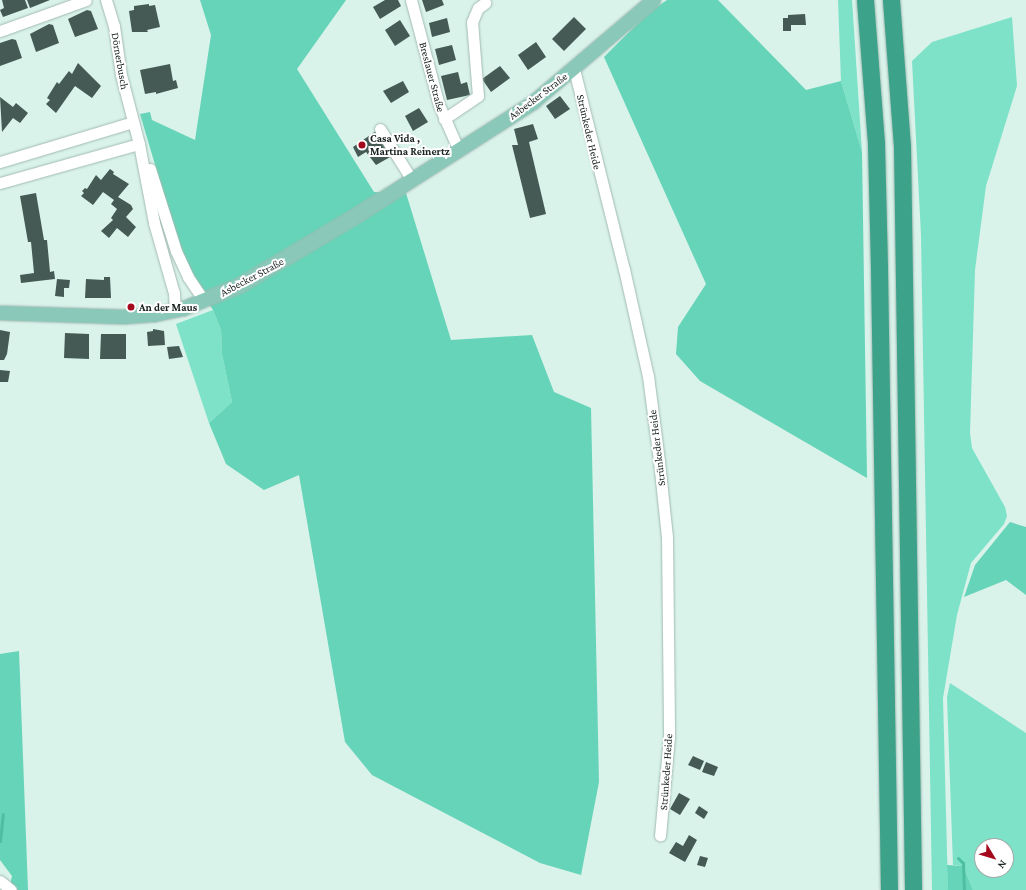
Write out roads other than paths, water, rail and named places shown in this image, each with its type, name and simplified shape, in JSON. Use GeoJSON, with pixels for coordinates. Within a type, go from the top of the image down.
{"type":"FeatureCollection","features":[{"type":"Feature","properties":{"kind":"highway"},"geometry":{"type":"LineString","coordinates":[[865,0],[876,152],[889,890]]}},
{"type":"Feature","properties":{"kind":"highway"},"geometry":{"type":"LineString","coordinates":[[891,0],[902,146],[905,460],[914,890]]}},
{"type":"Feature","properties":{"kind":"main road","name":"Asbecker Straße"},"geometry":{"type":"LineString","coordinates":[[0,312],[123,317],[154,315],[204,301],[241,285],[459,151],[534,102],[654,0]]}},
{"type":"Feature","properties":{"kind":"street"},"geometry":{"type":"LineString","coordinates":[[0,31],[86,0]]}},
{"type":"Feature","properties":{"kind":"street","name":"Dörnerbusch"},"geometry":{"type":"LineString","coordinates":[[106,0],[133,122]]}},
{"type":"Feature","properties":{"kind":"street","name":"Breslauer Straße"},"geometry":{"type":"LineString","coordinates":[[411,0],[444,119],[459,151]]}},
{"type":"Feature","properties":{"kind":"street"},"geometry":{"type":"LineString","coordinates":[[444,119],[478,96],[472,22],[478,8],[485,3]]}},
{"type":"Feature","properties":{"kind":"street","name":"Strünkeder Heide"},"geometry":{"type":"LineString","coordinates":[[574,69],[624,269],[648,376],[659,461],[667,537],[669,709],[660,836]]}},
{"type":"Feature","properties":{"kind":"street"},"geometry":{"type":"LineString","coordinates":[[0,162],[133,122],[139,144],[176,251],[188,277],[204,301]]}},
{"type":"Feature","properties":{"kind":"street"},"geometry":{"type":"LineString","coordinates":[[380,129],[412,180]]}},
{"type":"Feature","properties":{"kind":"street"},"geometry":{"type":"LineString","coordinates":[[0,183],[139,144]]}},
{"type":"Feature","properties":{"kind":"street"},"geometry":{"type":"LineString","coordinates":[[139,144],[154,223],[174,293],[175,310]]}},
{"type":"Feature","properties":{"kind":"street"},"geometry":{"type":"LineString","coordinates":[[0,881],[11,890]]}},
{"type":"Feature","properties":{"kind":"waterway"},"geometry":{"type":"LineString","coordinates":[[0,841],[3,814]]}},
{"type":"Feature","properties":{"kind":"waterway"},"geometry":{"type":"LineString","coordinates":[[958,858],[963,863],[964,890]]}},
{"type":"Feature","properties":{"kind":"place","name":"Casa Vida , Martina Reinertz"},"geometry":{"type":"Point","coordinates":[362,145]}},
{"type":"Feature","properties":{"kind":"place","name":"An der Maus"},"geometry":{"type":"Point","coordinates":[131,307]}}]}
